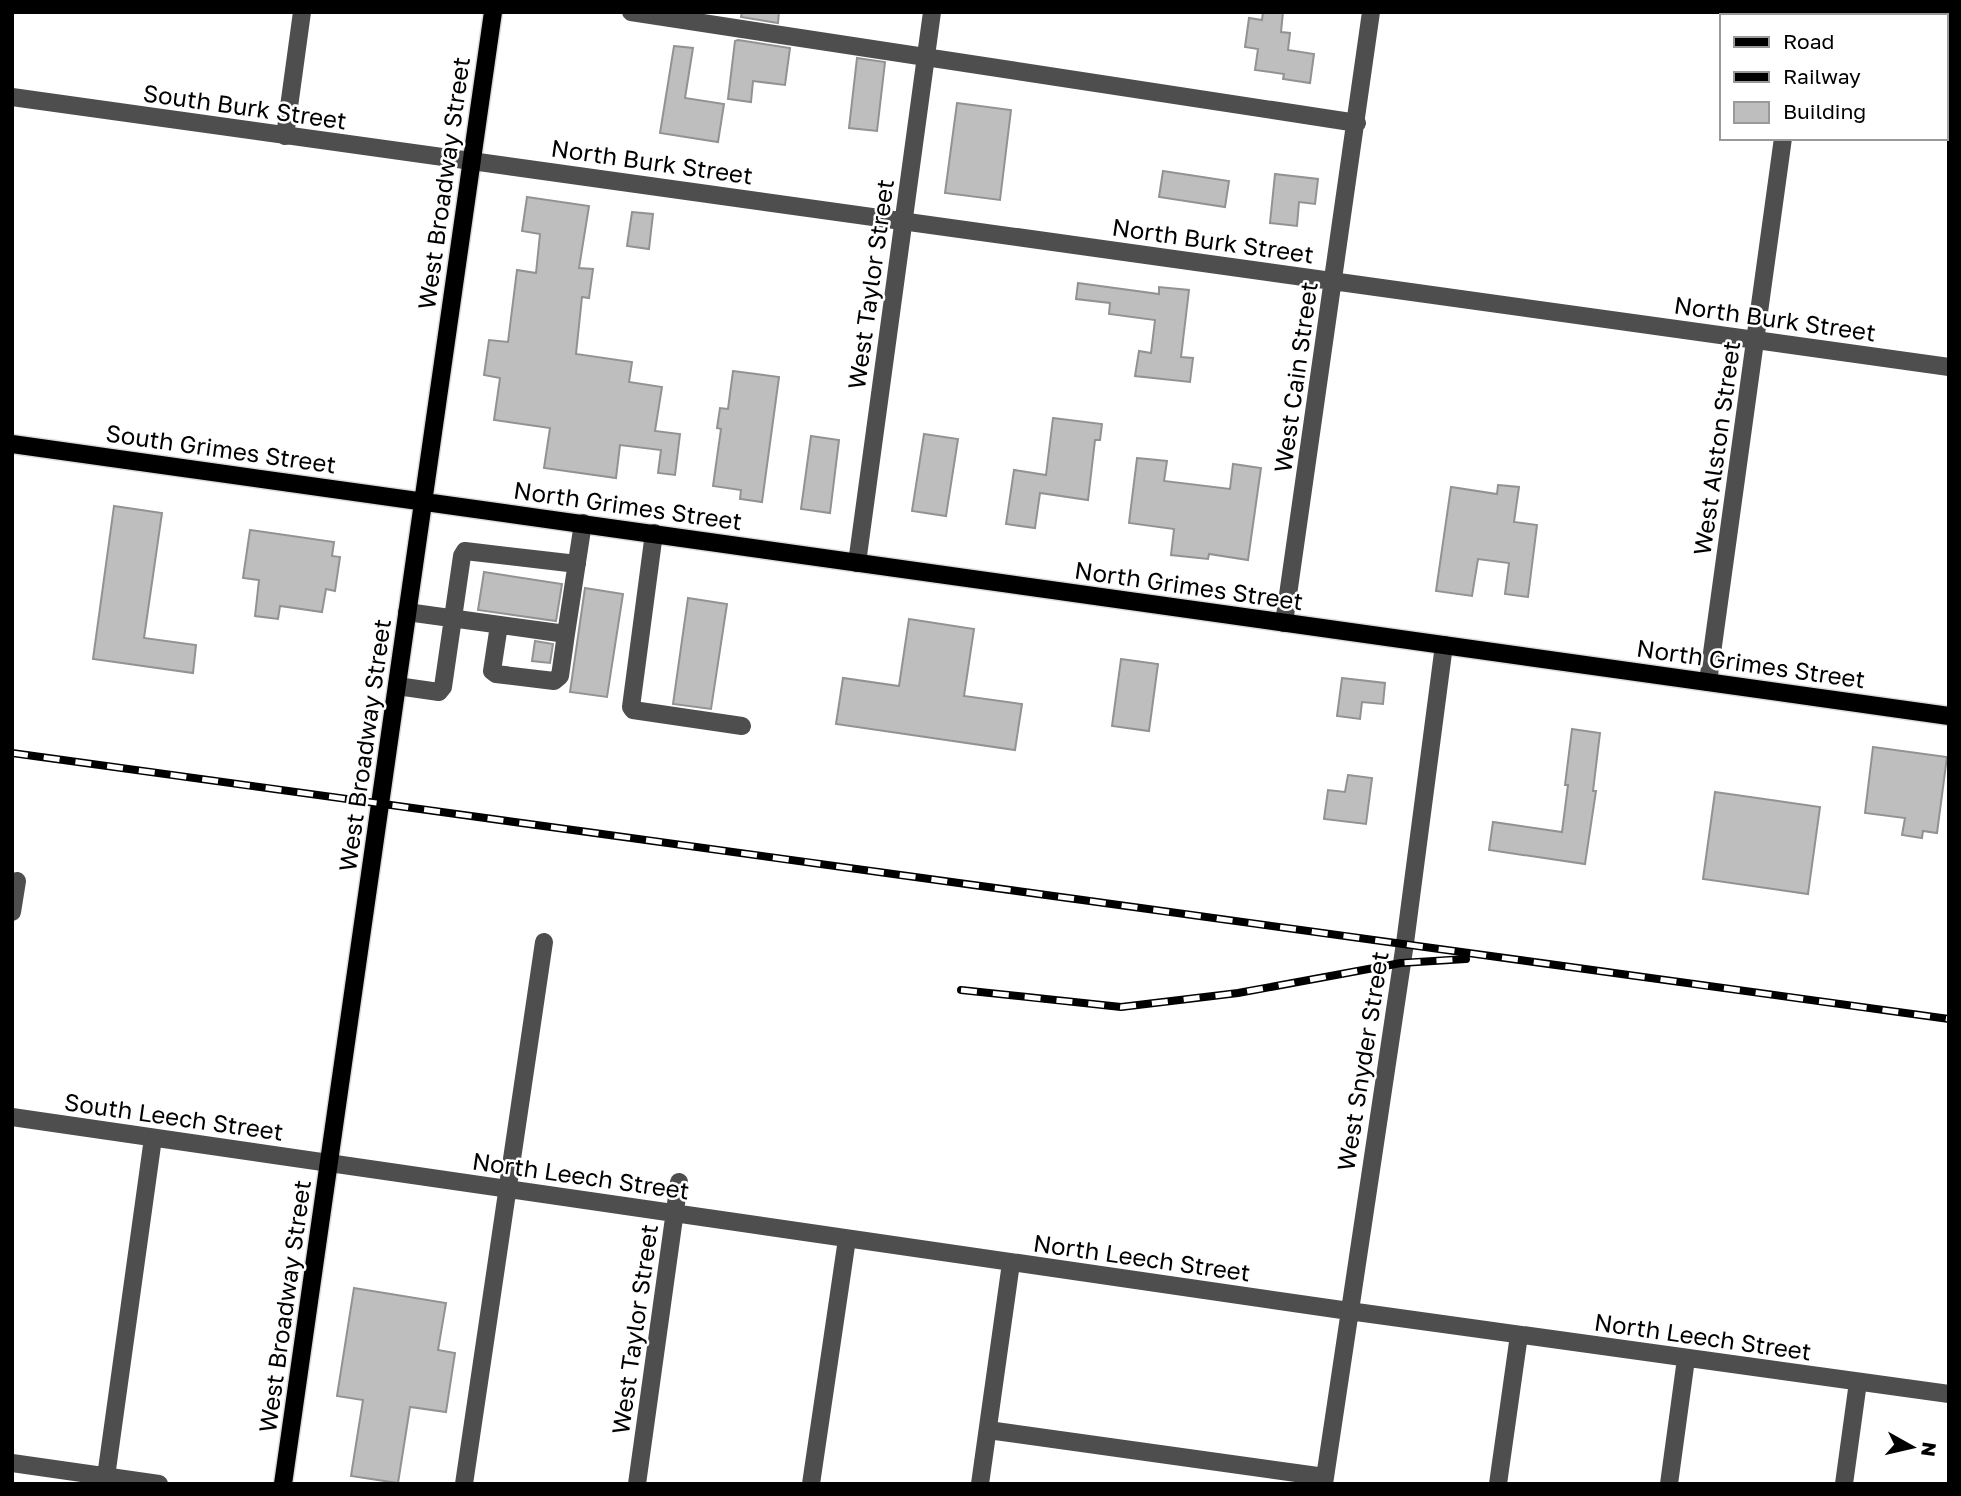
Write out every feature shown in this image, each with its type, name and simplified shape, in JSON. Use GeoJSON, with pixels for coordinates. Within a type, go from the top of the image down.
{"type":"FeatureCollection","features":[{"type":"Feature","properties":{"kind":"main road","name":"West Broadway Street"},"geometry":{"type":"LineString","coordinates":[[283,1484],[493,12]]}},
{"type":"Feature","properties":{"kind":"main road","name":"South Grimes Street"},"geometry":{"type":"LineString","coordinates":[[12,444],[423,500]]}},
{"type":"Feature","properties":{"kind":"main road","name":"North Grimes Street"},"geometry":{"type":"LineString","coordinates":[[423,500],[1949,716]]}},
{"type":"Feature","properties":{"kind":"street"},"geometry":{"type":"LineString","coordinates":[[285,136],[302,12]]}},
{"type":"Feature","properties":{"kind":"street"},"geometry":{"type":"LineString","coordinates":[[631,12],[1357,123]]}},
{"type":"Feature","properties":{"kind":"street","name":"West Taylor Street"},"geometry":{"type":"LineString","coordinates":[[857,563],[932,12]]}},
{"type":"Feature","properties":{"kind":"street","name":"West Cain Street"},"geometry":{"type":"LineString","coordinates":[[1284,623],[1371,12]]}},
{"type":"Feature","properties":{"kind":"street","name":"South Burk Street"},"geometry":{"type":"LineString","coordinates":[[12,97],[471,162]]}},
{"type":"Feature","properties":{"kind":"street","name":"West Alston Street"},"geometry":{"type":"LineString","coordinates":[[1708,682],[1783,140]]}},
{"type":"Feature","properties":{"kind":"street","name":"North Burk Street"},"geometry":{"type":"LineString","coordinates":[[471,162],[1949,367]]}},
{"type":"Feature","properties":{"kind":"street"},"geometry":{"type":"LineString","coordinates":[[499,625],[492,671],[496,674],[554,681],[560,676],[583,523]]}},
{"type":"Feature","properties":{"kind":"street"},"geometry":{"type":"LineString","coordinates":[[654,533],[631,707],[634,710],[742,726]]}},
{"type":"Feature","properties":{"kind":"street"},"geometry":{"type":"LineString","coordinates":[[397,686],[439,692],[443,687],[462,556],[465,551],[577,564]]}},
{"type":"Feature","properties":{"kind":"street"},"geometry":{"type":"LineString","coordinates":[[407,612],[566,634]]}},
{"type":"Feature","properties":{"kind":"street","name":"West Snyder Street"},"geometry":{"type":"LineString","coordinates":[[1324,1480],[1405,943],[1444,645]]}},
{"type":"Feature","properties":{"kind":"street"},"geometry":{"type":"LineString","coordinates":[[12,912],[17,881]]}},
{"type":"Feature","properties":{"kind":"street"},"geometry":{"type":"LineString","coordinates":[[464,1484],[544,942]]}},
{"type":"Feature","properties":{"kind":"street","name":"South Leech Street"},"geometry":{"type":"LineString","coordinates":[[12,1117],[329,1163]]}},
{"type":"Feature","properties":{"kind":"street"},"geometry":{"type":"LineString","coordinates":[[105,1480],[153,1138]]}},
{"type":"Feature","properties":{"kind":"street","name":"North Leech Street"},"geometry":{"type":"LineString","coordinates":[[329,1163],[1011,1263],[1949,1394]]}},
{"type":"Feature","properties":{"kind":"street","name":"West Taylor Street"},"geometry":{"type":"LineString","coordinates":[[637,1484],[679,1182]]}},
{"type":"Feature","properties":{"kind":"street"},"geometry":{"type":"LineString","coordinates":[[811,1484],[848,1238]]}},
{"type":"Feature","properties":{"kind":"street"},"geometry":{"type":"LineString","coordinates":[[981,1484],[1011,1263]]}},
{"type":"Feature","properties":{"kind":"street"},"geometry":{"type":"LineString","coordinates":[[1498,1484],[1519,1335]]}},
{"type":"Feature","properties":{"kind":"street"},"geometry":{"type":"LineString","coordinates":[[1668,1484],[1686,1359]]}},
{"type":"Feature","properties":{"kind":"street"},"geometry":{"type":"LineString","coordinates":[[1844,1484],[1858,1382]]}},
{"type":"Feature","properties":{"kind":"street"},"geometry":{"type":"LineString","coordinates":[[988,1430],[1324,1480]]}},
{"type":"Feature","properties":{"kind":"street"},"geometry":{"type":"LineString","coordinates":[[12,1462],[105,1480],[159,1484]]}},
{"type":"Feature","properties":{"kind":"building"},"geometry":{"type":"Polygon","coordinates":[[[742,12],[779,12],[778,23],[741,17],[742,12]]]}},
{"type":"Feature","properties":{"kind":"building"},"geometry":{"type":"Polygon","coordinates":[[[1263,12],[1283,12],[1281,32],[1290,33],[1288,50],[1314,54],[1310,83],[1283,79],[1284,74],[1255,70],[1258,49],[1245,47],[1249,18],[1262,20],[1263,12]]]}},
{"type":"Feature","properties":{"kind":"building"},"geometry":{"type":"Polygon","coordinates":[[[735,41],[790,48],[785,85],[753,81],[751,102],[728,99],[735,41]]]}},
{"type":"Feature","properties":{"kind":"building"},"geometry":{"type":"Polygon","coordinates":[[[674,46],[693,48],[685,98],[724,104],[718,142],[660,133],[674,46]]]}},
{"type":"Feature","properties":{"kind":"building"},"geometry":{"type":"Polygon","coordinates":[[[857,58],[885,62],[877,131],[849,128],[857,58]]]}},
{"type":"Feature","properties":{"kind":"building"},"geometry":{"type":"Polygon","coordinates":[[[957,103],[1011,110],[1000,200],[945,193],[957,103]]]}},
{"type":"Feature","properties":{"kind":"building"},"geometry":{"type":"Polygon","coordinates":[[[1163,171],[1229,181],[1225,207],[1159,197],[1163,171]]]}},
{"type":"Feature","properties":{"kind":"building"},"geometry":{"type":"Polygon","coordinates":[[[1275,174],[1318,179],[1315,204],[1299,202],[1297,226],[1270,223],[1275,174]]]}},
{"type":"Feature","properties":{"kind":"building"},"geometry":{"type":"Polygon","coordinates":[[[527,197],[589,206],[579,268],[593,269],[589,298],[582,297],[576,354],[632,362],[629,382],[662,387],[655,431],[680,434],[675,475],[658,473],[661,450],[620,445],[616,478],[544,468],[550,428],[494,420],[500,378],[484,375],[489,340],[508,342],[517,270],[536,273],[540,234],[522,231],[527,197]]]}},
{"type":"Feature","properties":{"kind":"building"},"geometry":{"type":"Polygon","coordinates":[[[632,212],[653,214],[649,249],[627,246],[632,212]]]}},
{"type":"Feature","properties":{"kind":"building"},"geometry":{"type":"Polygon","coordinates":[[[1078,283],[1159,294],[1159,287],[1189,290],[1181,357],[1193,358],[1190,382],[1135,376],[1139,351],[1151,353],[1155,320],[1109,314],[1110,303],[1076,299],[1078,283]]]}},
{"type":"Feature","properties":{"kind":"building"},"geometry":{"type":"Polygon","coordinates":[[[733,371],[779,377],[762,502],[740,499],[741,490],[713,486],[721,429],[717,428],[720,408],[728,409],[733,371]]]}},
{"type":"Feature","properties":{"kind":"building"},"geometry":{"type":"Polygon","coordinates":[[[1053,418],[1102,424],[1100,440],[1095,440],[1088,500],[1040,493],[1035,528],[1006,524],[1014,470],[1046,475],[1053,418]]]}},
{"type":"Feature","properties":{"kind":"building"},"geometry":{"type":"Polygon","coordinates":[[[924,434],[958,439],[946,516],[912,511],[924,434]]]}},
{"type":"Feature","properties":{"kind":"building"},"geometry":{"type":"Polygon","coordinates":[[[811,436],[839,440],[830,513],[801,509],[811,436]]]}},
{"type":"Feature","properties":{"kind":"building"},"geometry":{"type":"Polygon","coordinates":[[[1137,458],[1167,461],[1164,481],[1230,489],[1233,464],[1261,468],[1248,560],[1209,554],[1208,559],[1171,555],[1174,529],[1129,523],[1137,458]]]}},
{"type":"Feature","properties":{"kind":"building"},"geometry":{"type":"Polygon","coordinates":[[[1498,485],[1519,487],[1514,522],[1537,525],[1528,597],[1505,594],[1509,563],[1478,559],[1472,596],[1436,591],[1451,487],[1497,494],[1498,485]]]}},
{"type":"Feature","properties":{"kind":"building"},"geometry":{"type":"Polygon","coordinates":[[[114,506],[162,513],[144,638],[196,645],[193,673],[93,659],[114,506]]]}},
{"type":"Feature","properties":{"kind":"building"},"geometry":{"type":"Polygon","coordinates":[[[250,530],[334,542],[332,556],[340,557],[335,591],[326,589],[322,612],[280,606],[278,619],[255,616],[259,580],[243,578],[250,530]]]}},
{"type":"Feature","properties":{"kind":"building"},"geometry":{"type":"Polygon","coordinates":[[[484,572],[562,584],[556,621],[478,610],[484,572]]]}},
{"type":"Feature","properties":{"kind":"building"},"geometry":{"type":"Polygon","coordinates":[[[585,588],[623,594],[607,697],[570,692],[585,588]]]}},
{"type":"Feature","properties":{"kind":"building"},"geometry":{"type":"Polygon","coordinates":[[[688,598],[727,604],[711,709],[673,704],[688,598]]]}},
{"type":"Feature","properties":{"kind":"building"},"geometry":{"type":"Polygon","coordinates":[[[909,619],[974,629],[964,696],[1022,704],[1015,750],[836,724],[843,678],[899,686],[909,619]]]}},
{"type":"Feature","properties":{"kind":"building"},"geometry":{"type":"Polygon","coordinates":[[[535,641],[553,644],[550,663],[532,661],[535,641]]]}},
{"type":"Feature","properties":{"kind":"building"},"geometry":{"type":"Polygon","coordinates":[[[1121,659],[1158,664],[1149,731],[1112,726],[1121,659]]]}},
{"type":"Feature","properties":{"kind":"building"},"geometry":{"type":"Polygon","coordinates":[[[1342,678],[1385,683],[1383,704],[1362,702],[1360,719],[1337,716],[1342,678]]]}},
{"type":"Feature","properties":{"kind":"building"},"geometry":{"type":"Polygon","coordinates":[[[1572,729],[1600,733],[1593,791],[1596,791],[1585,864],[1489,850],[1493,822],[1562,832],[1572,729]]]}},
{"type":"Feature","properties":{"kind":"building"},"geometry":{"type":"Polygon","coordinates":[[[1873,747],[1947,757],[1937,833],[1923,831],[1922,838],[1902,835],[1905,818],[1865,813],[1873,747]]]}},
{"type":"Feature","properties":{"kind":"building"},"geometry":{"type":"Polygon","coordinates":[[[1348,775],[1372,778],[1366,824],[1324,819],[1328,790],[1345,792],[1348,775]]]}},
{"type":"Feature","properties":{"kind":"building"},"geometry":{"type":"Polygon","coordinates":[[[1715,792],[1820,807],[1808,894],[1703,879],[1715,792]]]}},
{"type":"Feature","properties":{"kind":"building"},"geometry":{"type":"Polygon","coordinates":[[[354,1288],[446,1303],[438,1350],[455,1353],[446,1412],[410,1407],[398,1483],[351,1476],[363,1400],[337,1396],[354,1288]]]}},
{"type":"Feature","properties":{"kind":"railway"},"geometry":{"type":"LineString","coordinates":[[12,753],[1949,1019]]}},
{"type":"Feature","properties":{"kind":"railway"},"geometry":{"type":"LineString","coordinates":[[961,990],[1121,1007],[1238,993],[1401,963],[1466,959]]}}]}
